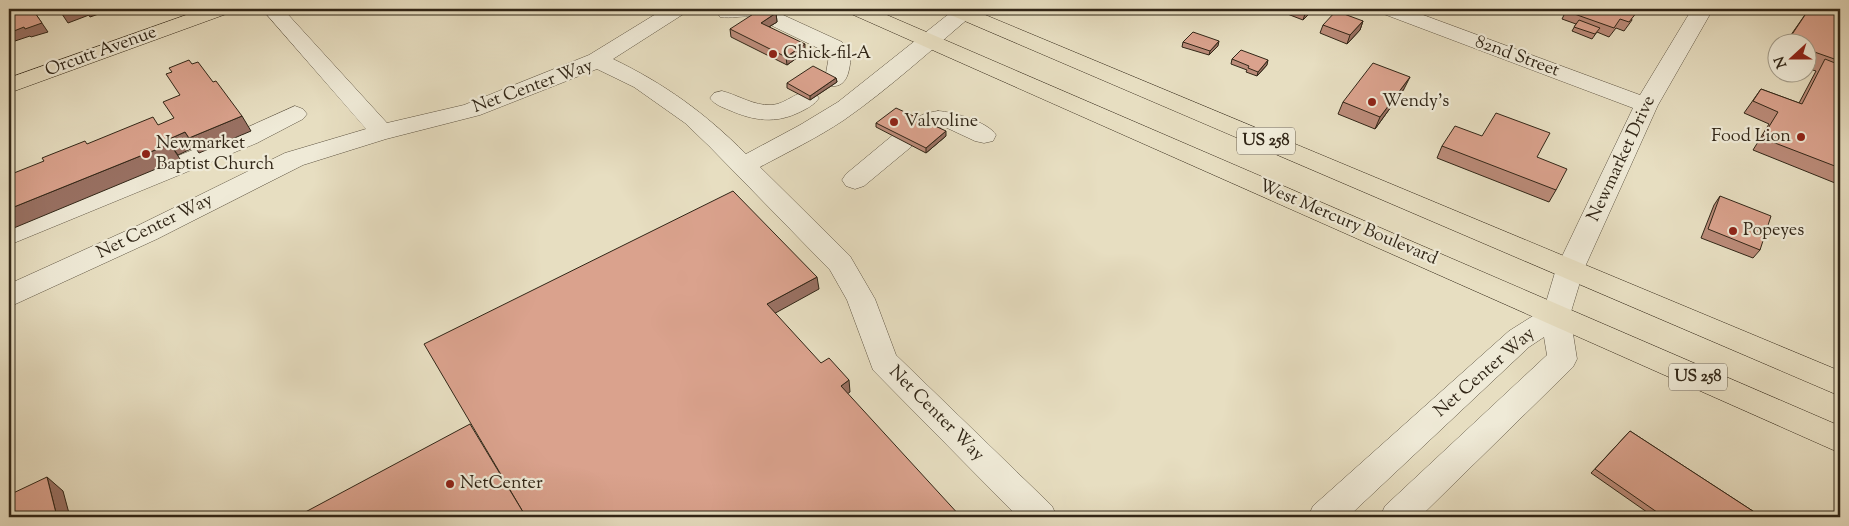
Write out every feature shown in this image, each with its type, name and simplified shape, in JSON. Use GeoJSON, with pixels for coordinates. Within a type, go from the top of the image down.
{"type":"FeatureCollection","features":[{"type":"Feature","properties":{"kind":"main road"},"geometry":{"type":"LineString","coordinates":[[174,17],[199,9]]}},
{"type":"Feature","properties":{"kind":"main road","name":"Orcutt Avenue"},"geometry":{"type":"LineString","coordinates":[[9,67],[174,17],[222,9]]}},
{"type":"Feature","properties":{"kind":"main road","name":"West Mercury Boulevard"},"geometry":{"type":"LineString","coordinates":[[856,9],[1840,440]]}},
{"type":"Feature","properties":{"kind":"main road","name":"US 258"},"geometry":{"type":"LineString","coordinates":[[961,10],[1840,384]]}},
{"type":"Feature","properties":{"kind":"main road","name":"Orcutt Avenue"},"geometry":{"type":"LineString","coordinates":[[9,86],[174,17]]}},
{"type":"Feature","properties":{"kind":"street"},"geometry":{"type":"LineString","coordinates":[[272,9],[382,132]]}},
{"type":"Feature","properties":{"kind":"street"},"geometry":{"type":"LineString","coordinates":[[597,60],[678,9]]}},
{"type":"Feature","properties":{"kind":"street"},"geometry":{"type":"LineString","coordinates":[[744,9],[760,12],[834,47],[840,56],[828,73],[761,28],[728,12],[744,9]]}},
{"type":"Feature","properties":{"kind":"street","name":"82nd Street"},"geometry":{"type":"LineString","coordinates":[[1388,9],[1646,105]]}},
{"type":"Feature","properties":{"kind":"street","name":"Newmarket Drive"},"geometry":{"type":"LineString","coordinates":[[1556,315],[1570,269],[1646,105],[1702,9]]}},
{"type":"Feature","properties":{"kind":"street"},"geometry":{"type":"LineString","coordinates":[[743,166],[799,137],[845,108],[930,42],[961,10]]}},
{"type":"Feature","properties":{"kind":"street","name":"Net Center Way"},"geometry":{"type":"LineString","coordinates":[[9,296],[148,232],[294,159],[382,132],[472,110],[522,92],[597,60],[642,82],[674,104],[718,140],[840,263],[861,299],[884,362],[1040,517]]}},
{"type":"Feature","properties":{"kind":"street"},"geometry":{"type":"LineString","coordinates":[[722,98],[748,109],[770,114],[782,112],[799,94]]}},
{"type":"Feature","properties":{"kind":"street"},"geometry":{"type":"LineString","coordinates":[[9,236],[248,138],[295,114]]}},
{"type":"Feature","properties":{"kind":"street"},"geometry":{"type":"LineString","coordinates":[[924,124],[933,119],[941,118],[984,135]]}},
{"type":"Feature","properties":{"kind":"street"},"geometry":{"type":"LineString","coordinates":[[855,180],[902,141]]}},
{"type":"Feature","properties":{"kind":"street","name":"Net Center Way"},"geometry":{"type":"LineString","coordinates":[[1326,517],[1519,339],[1556,315],[1562,359],[1397,517]]}},
{"type":"Feature","properties":{"kind":"building"},"geometry":{"type":"Polygon","coordinates":[[[21,9],[33,10],[42,23],[9,33],[9,18],[14,16],[12,12],[21,9]]]}},
{"type":"Feature","properties":{"kind":"building"},"geometry":{"type":"Polygon","coordinates":[[[58,9],[78,9],[62,14],[58,9]]]}},
{"type":"Feature","properties":{"kind":"building"},"geometry":{"type":"Polygon","coordinates":[[[761,9],[776,13],[761,23],[805,44],[786,57],[730,29],[761,9]]]}},
{"type":"Feature","properties":{"kind":"building"},"geometry":{"type":"Polygon","coordinates":[[[1568,9],[1628,9],[1637,12],[1629,22],[1620,19],[1614,28],[1566,11],[1568,9]]]}},
{"type":"Feature","properties":{"kind":"building"},"geometry":{"type":"Polygon","coordinates":[[[1809,9],[1834,9],[1840,11],[1840,61],[1816,53],[1816,32],[1794,32],[1809,9]]]}},
{"type":"Feature","properties":{"kind":"building"},"geometry":{"type":"Polygon","coordinates":[[[1336,11],[1363,21],[1350,35],[1323,25],[1336,11]]]}},
{"type":"Feature","properties":{"kind":"building"},"geometry":{"type":"Polygon","coordinates":[[[1579,20],[1600,28],[1595,34],[1574,27],[1579,20]]]}},
{"type":"Feature","properties":{"kind":"building"},"geometry":{"type":"Polygon","coordinates":[[[1193,32],[1219,41],[1210,51],[1183,42],[1193,32]]]}},
{"type":"Feature","properties":{"kind":"building"},"geometry":{"type":"Polygon","coordinates":[[[1241,50],[1268,60],[1258,72],[1232,59],[1241,50]]]}},
{"type":"Feature","properties":{"kind":"building","name":"Food Lion"},"geometry":{"type":"Polygon","coordinates":[[[1825,59],[1840,65],[1840,168],[1762,138],[1778,112],[1753,101],[1761,89],[1802,104],[1813,82],[1816,82],[1816,77],[1825,59]]]}},
{"type":"Feature","properties":{"kind":"building"},"geometry":{"type":"Polygon","coordinates":[[[189,60],[192,64],[198,62],[213,82],[216,81],[242,116],[189,138],[185,132],[167,140],[170,144],[9,209],[9,175],[44,161],[42,158],[85,141],[87,144],[153,117],[158,125],[174,118],[163,102],[180,95],[166,74],[172,72],[169,68],[189,60]]]}},
{"type":"Feature","properties":{"kind":"building","name":"Wendy's"},"geometry":{"type":"Polygon","coordinates":[[[1373,63],[1410,77],[1380,117],[1343,102],[1373,63]]]}},
{"type":"Feature","properties":{"kind":"building"},"geometry":{"type":"Polygon","coordinates":[[[813,66],[836,78],[810,96],[787,83],[813,66]]]}},
{"type":"Feature","properties":{"kind":"building"},"geometry":{"type":"Polygon","coordinates":[[[896,108],[946,131],[926,148],[876,123],[896,108]]]}},
{"type":"Feature","properties":{"kind":"building"},"geometry":{"type":"Polygon","coordinates":[[[1496,113],[1550,133],[1537,157],[1567,169],[1556,190],[1442,146],[1455,126],[1482,136],[1496,113]]]}},
{"type":"Feature","properties":{"kind":"building"},"geometry":{"type":"Polygon","coordinates":[[[733,191],[817,277],[767,304],[821,363],[829,358],[849,380],[841,386],[961,517],[526,517],[424,344],[733,191]]]}},
{"type":"Feature","properties":{"kind":"building","name":"Popeyes"},"geometry":{"type":"Polygon","coordinates":[[[1720,196],[1771,216],[1760,250],[1708,229],[1720,196]]]}},
{"type":"Feature","properties":{"kind":"building","name":"NetCenter"},"geometry":{"type":"Polygon","coordinates":[[[470,424],[526,517],[296,517],[470,424]]]}},
{"type":"Feature","properties":{"kind":"building"},"geometry":{"type":"Polygon","coordinates":[[[1630,431],[1762,517],[1664,517],[1595,469],[1630,431]]]}},
{"type":"Feature","properties":{"kind":"building"},"geometry":{"type":"Polygon","coordinates":[[[47,477],[57,517],[9,517],[9,495],[47,477]]]}},
{"type":"Feature","properties":{"kind":"place","name":"Chick-fil-A"},"geometry":{"type":"Point","coordinates":[773,54]}},
{"type":"Feature","properties":{"kind":"place","name":"Wendy's"},"geometry":{"type":"Point","coordinates":[1372,102]}},
{"type":"Feature","properties":{"kind":"place","name":"Valvoline"},"geometry":{"type":"Point","coordinates":[894,122]}},
{"type":"Feature","properties":{"kind":"place","name":"Food Lion"},"geometry":{"type":"Point","coordinates":[1801,137]}},
{"type":"Feature","properties":{"kind":"place","name":"Newmarket Baptist Church"},"geometry":{"type":"Point","coordinates":[146,154]}},
{"type":"Feature","properties":{"kind":"place","name":"Popeyes"},"geometry":{"type":"Point","coordinates":[1733,231]}},
{"type":"Feature","properties":{"kind":"place","name":"NetCenter"},"geometry":{"type":"Point","coordinates":[450,484]}}]}
